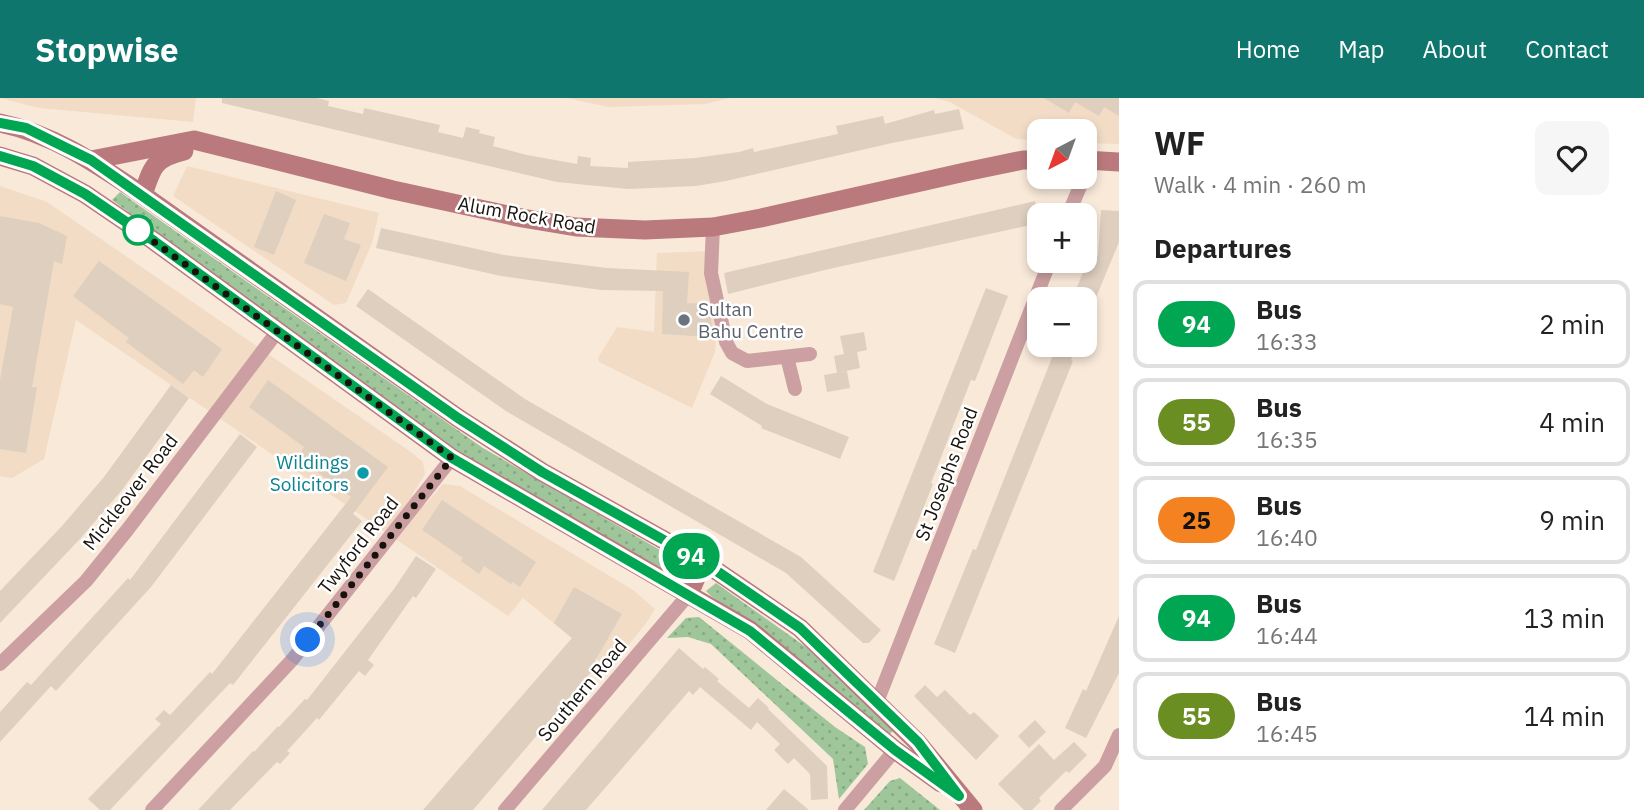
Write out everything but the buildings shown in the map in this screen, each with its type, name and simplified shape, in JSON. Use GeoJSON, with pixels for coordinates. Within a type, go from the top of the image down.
{"type":"FeatureCollection","features":[{"type":"Feature","properties":{"kind":"main road"},"geometry":{"type":"LineString","coordinates":[[0,123],[26,128],[91,160],[458,418],[542,472],[703,562],[800,628],[918,742],[966,803]]}},
{"type":"Feature","properties":{"kind":"main road","name":"Alum Rock Road"},"geometry":{"type":"LineString","coordinates":[[91,160],[194,140],[393,190],[535,221],[576,227],[645,230],[713,227],[1027,160]]}},
{"type":"Feature","properties":{"kind":"main road","name":"Alum Rock Road"},"geometry":{"type":"LineString","coordinates":[[143,195],[153,165],[167,155],[224,148]]}},
{"type":"Feature","properties":{"kind":"main road"},"geometry":{"type":"LineString","coordinates":[[0,156],[33,166],[85,194],[154,241],[452,458],[750,631],[895,750],[966,803]]}},
{"type":"Feature","properties":{"kind":"main road"},"geometry":{"type":"LineString","coordinates":[[1097,165],[1119,162]]}},
{"type":"Feature","properties":{"kind":"main road"},"geometry":{"type":"LineString","coordinates":[[689,594],[703,562]]}},
{"type":"Feature","properties":{"kind":"street"},"geometry":{"type":"LineString","coordinates":[[713,227],[712,273],[726,342],[733,353],[747,361],[810,354]]}},
{"type":"Feature","properties":{"kind":"street","name":"St Josephs Road"},"geometry":{"type":"LineString","coordinates":[[877,702],[1046,273]]}},
{"type":"Feature","properties":{"kind":"street","name":"Mickleover Road"},"geometry":{"type":"LineString","coordinates":[[0,664],[86,581],[277,332]]}},
{"type":"Feature","properties":{"kind":"street"},"geometry":{"type":"LineString","coordinates":[[787,357],[795,389]]}},
{"type":"Feature","properties":{"kind":"street","name":"Twyford Road"},"geometry":{"type":"LineString","coordinates":[[152,810],[292,660],[452,458]]}},
{"type":"Feature","properties":{"kind":"street","name":"Southern Road"},"geometry":{"type":"LineString","coordinates":[[505,810],[689,594]]}},
{"type":"Feature","properties":{"kind":"street"},"geometry":{"type":"LineString","coordinates":[[1061,810],[1105,766],[1119,736]]}},
{"type":"Feature","properties":{"kind":"street"},"geometry":{"type":"LineString","coordinates":[[845,810],[895,750]]}},
{"type":"Feature","properties":{"kind":"shaded area"},"geometry":{"type":"Polygon","coordinates":[[[0,98],[196,98],[193,122],[39,108],[0,98]]]}},
{"type":"Feature","properties":{"kind":"shaded area"},"geometry":{"type":"Polygon","coordinates":[[[567,98],[729,98],[706,104],[608,107],[567,98]]]}},
{"type":"Feature","properties":{"kind":"shaded area"},"geometry":{"type":"Polygon","coordinates":[[[935,98],[1119,98],[1119,144],[1097,143],[1097,119],[1027,119],[1027,139],[1016,139],[950,102],[935,98]]]}},
{"type":"Feature","properties":{"kind":"shaded area"},"geometry":{"type":"Polygon","coordinates":[[[187,166],[379,213],[372,243],[346,303],[334,305],[173,196],[187,166]]]}},
{"type":"Feature","properties":{"kind":"shaded area"},"geometry":{"type":"Polygon","coordinates":[[[0,186],[47,202],[411,452],[423,462],[425,474],[412,495],[425,505],[443,484],[460,486],[633,590],[655,609],[647,622],[609,669],[523,598],[508,616],[76,320],[44,459],[12,478],[0,476],[0,186]]]}},
{"type":"Feature","properties":{"kind":"shaded area"},"geometry":{"type":"Polygon","coordinates":[[[710,251],[720,333],[716,336],[715,352],[692,408],[599,362],[598,358],[617,327],[654,332],[657,253],[710,251]]]}},
{"type":"Feature","properties":{"kind":"green space"},"geometry":{"type":"Polygon","coordinates":[[[120,192],[483,448],[686,565],[686,572],[679,578],[458,453],[112,200],[120,192]]]}},
{"type":"Feature","properties":{"kind":"green space"},"geometry":{"type":"Polygon","coordinates":[[[716,583],[820,657],[897,727],[890,734],[766,633],[711,596],[706,591],[716,583]]]}},
{"type":"Feature","properties":{"kind":"green space"},"geometry":{"type":"Polygon","coordinates":[[[699,617],[835,727],[865,747],[868,764],[839,799],[833,759],[711,644],[688,637],[667,638],[686,618],[699,617]]]}},
{"type":"Feature","properties":{"kind":"green space"},"geometry":{"type":"Polygon","coordinates":[[[900,778],[940,810],[864,810],[890,781],[900,778]]]}},
{"type":"Feature","properties":{"kind":"bus line","name":"94"},"geometry":{"type":"LineString","coordinates":[[0,123],[26,128],[91,160],[458,418],[542,472],[705,563],[800,628],[918,742],[959,796],[895,750],[750,631],[452,458],[154,241],[85,194],[33,166],[0,156]]}},
{"type":"Feature","properties":{"kind":"place","name":"Sultan Bahu Centre"},"geometry":{"type":"Point","coordinates":[684,320]}},
{"type":"Feature","properties":{"kind":"place","name":"Wildings Solicitors"},"geometry":{"type":"Point","coordinates":[363,473]}},
{"type":"Feature","properties":{"kind":"route"},"geometry":{"type":"LineString","coordinates":[[138,230],[131,225],[452,458],[308,640]]}}]}
